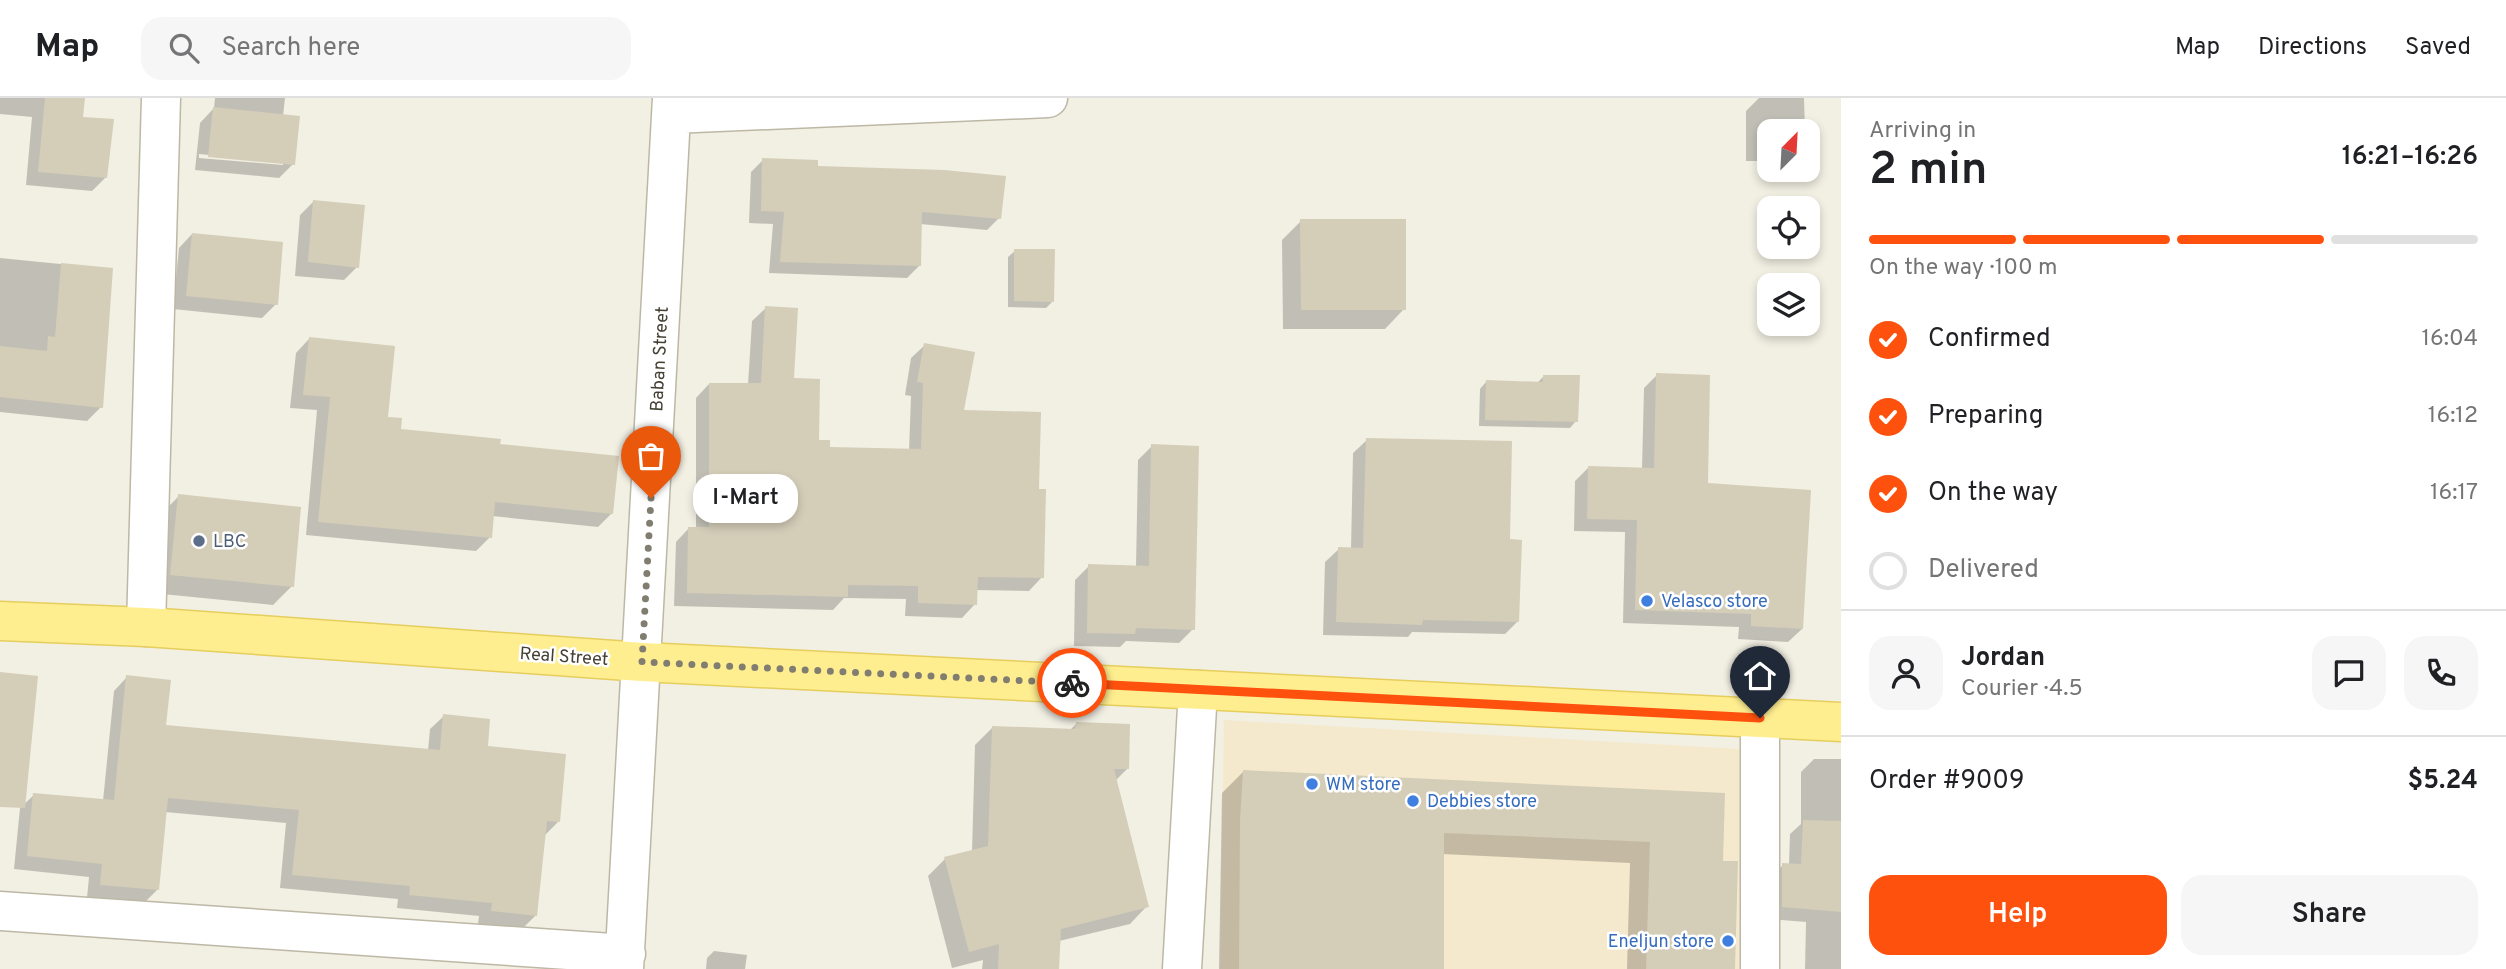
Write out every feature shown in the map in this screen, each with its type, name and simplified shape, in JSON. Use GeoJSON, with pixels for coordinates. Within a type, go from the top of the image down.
{"type":"FeatureCollection","features":[{"type":"Feature","properties":{"kind":"main road","name":"Real Street"},"geometry":{"type":"LineString","coordinates":[[0,621],[146,627],[642,662],[1841,722]]}},
{"type":"Feature","properties":{"kind":"street"},"geometry":{"type":"LineString","coordinates":[[146,627],[161,98]]}},
{"type":"Feature","properties":{"kind":"street"},"geometry":{"type":"LineString","coordinates":[[672,106],[1048,98]]}},
{"type":"Feature","properties":{"kind":"street","name":"Baban Street"},"geometry":{"type":"LineString","coordinates":[[625,962],[672,106]]}},
{"type":"Feature","properties":{"kind":"street"},"geometry":{"type":"LineString","coordinates":[[1182,969],[1198,690]]}},
{"type":"Feature","properties":{"kind":"street"},"geometry":{"type":"LineString","coordinates":[[1760,718],[1760,969]]}},
{"type":"Feature","properties":{"kind":"street"},"geometry":{"type":"LineString","coordinates":[[0,911],[625,962]]}},
{"type":"Feature","properties":{"kind":"shaded area"},"geometry":{"type":"Polygon","coordinates":[[[1224,720],[1741,749],[1740,969],[1220,969],[1224,720]]]}},
{"type":"Feature","properties":{"kind":"building"},"geometry":{"type":"Polygon","coordinates":[[[45,98],[85,98],[83,117],[114,119],[107,178],[38,172],[45,98]]]}},
{"type":"Feature","properties":{"kind":"building"},"geometry":{"type":"Polygon","coordinates":[[[213,107],[300,116],[295,165],[208,157],[213,107]]]}},
{"type":"Feature","properties":{"kind":"building"},"geometry":{"type":"Polygon","coordinates":[[[762,158],[818,160],[818,166],[944,170],[1006,176],[1001,219],[922,212],[921,266],[780,262],[784,212],[761,211],[762,158]]]}},
{"type":"Feature","properties":{"kind":"building"},"geometry":{"type":"Polygon","coordinates":[[[313,200],[365,205],[359,268],[308,262],[313,200]]]}},
{"type":"Feature","properties":{"kind":"building"},"geometry":{"type":"Polygon","coordinates":[[[1300,219],[1406,219],[1406,310],[1301,310],[1300,219]]]}},
{"type":"Feature","properties":{"kind":"building"},"geometry":{"type":"Polygon","coordinates":[[[192,233],[283,242],[278,305],[186,296],[192,233]]]}},
{"type":"Feature","properties":{"kind":"building"},"geometry":{"type":"Polygon","coordinates":[[[1014,249],[1055,249],[1054,302],[1014,301],[1014,249]]]}},
{"type":"Feature","properties":{"kind":"building"},"geometry":{"type":"Polygon","coordinates":[[[61,263],[113,268],[103,408],[0,397],[0,346],[47,351],[48,336],[55,337],[61,263]]]}},
{"type":"Feature","properties":{"kind":"building"},"geometry":{"type":"Polygon","coordinates":[[[765,306],[798,308],[794,378],[820,379],[819,440],[830,440],[830,447],[921,449],[923,383],[917,382],[924,343],[975,352],[964,410],[1041,412],[1039,489],[1046,489],[1044,578],[978,577],[977,605],[918,603],[918,586],[848,585],[848,597],[687,593],[688,527],[709,527],[709,383],[761,383],[765,306]]]}},
{"type":"Feature","properties":{"kind":"building"},"geometry":{"type":"Polygon","coordinates":[[[309,337],[395,346],[388,417],[402,418],[401,429],[501,439],[500,444],[619,456],[613,514],[495,502],[492,538],[318,522],[330,397],[303,395],[309,337]]]}},
{"type":"Feature","properties":{"kind":"building"},"geometry":{"type":"Polygon","coordinates":[[[1656,373],[1710,375],[1708,483],[1811,490],[1803,629],[1751,626],[1751,614],[1635,610],[1637,520],[1587,519],[1588,466],[1654,468],[1656,373]]]}},
{"type":"Feature","properties":{"kind":"building"},"geometry":{"type":"Polygon","coordinates":[[[1543,375],[1580,375],[1578,422],[1485,420],[1486,380],[1543,382],[1543,375]]]}},
{"type":"Feature","properties":{"kind":"building"},"geometry":{"type":"Polygon","coordinates":[[[1366,438],[1512,441],[1510,539],[1522,540],[1519,622],[1423,620],[1422,625],[1336,622],[1338,547],[1363,548],[1366,438]]]}},
{"type":"Feature","properties":{"kind":"building"},"geometry":{"type":"Polygon","coordinates":[[[1151,444],[1199,446],[1195,630],[1136,628],[1135,634],[1087,633],[1088,564],[1149,566],[1151,444]]]}},
{"type":"Feature","properties":{"kind":"building"},"geometry":{"type":"Polygon","coordinates":[[[178,494],[301,507],[294,587],[170,575],[178,494]]]}},
{"type":"Feature","properties":{"kind":"building"},"geometry":{"type":"Polygon","coordinates":[[[0,672],[38,676],[25,808],[0,807],[0,672]]]}},
{"type":"Feature","properties":{"kind":"building"},"geometry":{"type":"Polygon","coordinates":[[[126,675],[171,680],[166,725],[440,750],[443,714],[490,719],[488,746],[566,754],[560,822],[547,821],[537,916],[491,911],[492,903],[409,895],[410,886],[292,875],[299,810],[168,798],[159,890],[100,885],[102,864],[27,856],[33,793],[114,800],[126,675]]]}},
{"type":"Feature","properties":{"kind":"building"},"geometry":{"type":"Polygon","coordinates":[[[1076,722],[1130,724],[1129,769],[1114,769],[1149,907],[1061,929],[1059,969],[998,969],[999,944],[969,952],[944,857],[988,846],[992,726],[1075,729],[1076,722]]]}},
{"type":"Feature","properties":{"kind":"building"},"geometry":{"type":"Polygon","coordinates":[[[1243,770],[1725,793],[1723,861],[1738,861],[1735,969],[1646,969],[1650,842],[1444,833],[1444,969],[1239,969],[1243,770]]]}},
{"type":"Feature","properties":{"kind":"building"},"geometry":{"type":"Polygon","coordinates":[[[1803,820],[1841,821],[1841,912],[1782,907],[1782,863],[1801,864],[1803,820]]]}},
{"type":"Feature","properties":{"kind":"way so far"},"geometry":{"type":"LineString","coordinates":[[651,498],[642,662],[1072,683]]}},
{"type":"Feature","properties":{"kind":"place","name":"I-Mart"},"geometry":{"type":"Point","coordinates":[651,498]}},
{"type":"Feature","properties":{"kind":"place","name":"LBC"},"geometry":{"type":"Point","coordinates":[199,541]}},
{"type":"Feature","properties":{"kind":"place","name":"Velasco store"},"geometry":{"type":"Point","coordinates":[1647,601]}},
{"type":"Feature","properties":{"kind":"place","name":"WM store"},"geometry":{"type":"Point","coordinates":[1312,784]}},
{"type":"Feature","properties":{"kind":"place","name":"Debbies store"},"geometry":{"type":"Point","coordinates":[1413,801]}},
{"type":"Feature","properties":{"kind":"place","name":"Eneljun store"},"geometry":{"type":"Point","coordinates":[1728,941]}},
{"type":"Feature","properties":{"kind":"route"},"geometry":{"type":"LineString","coordinates":[[1072,683],[1760,718]]}}]}
